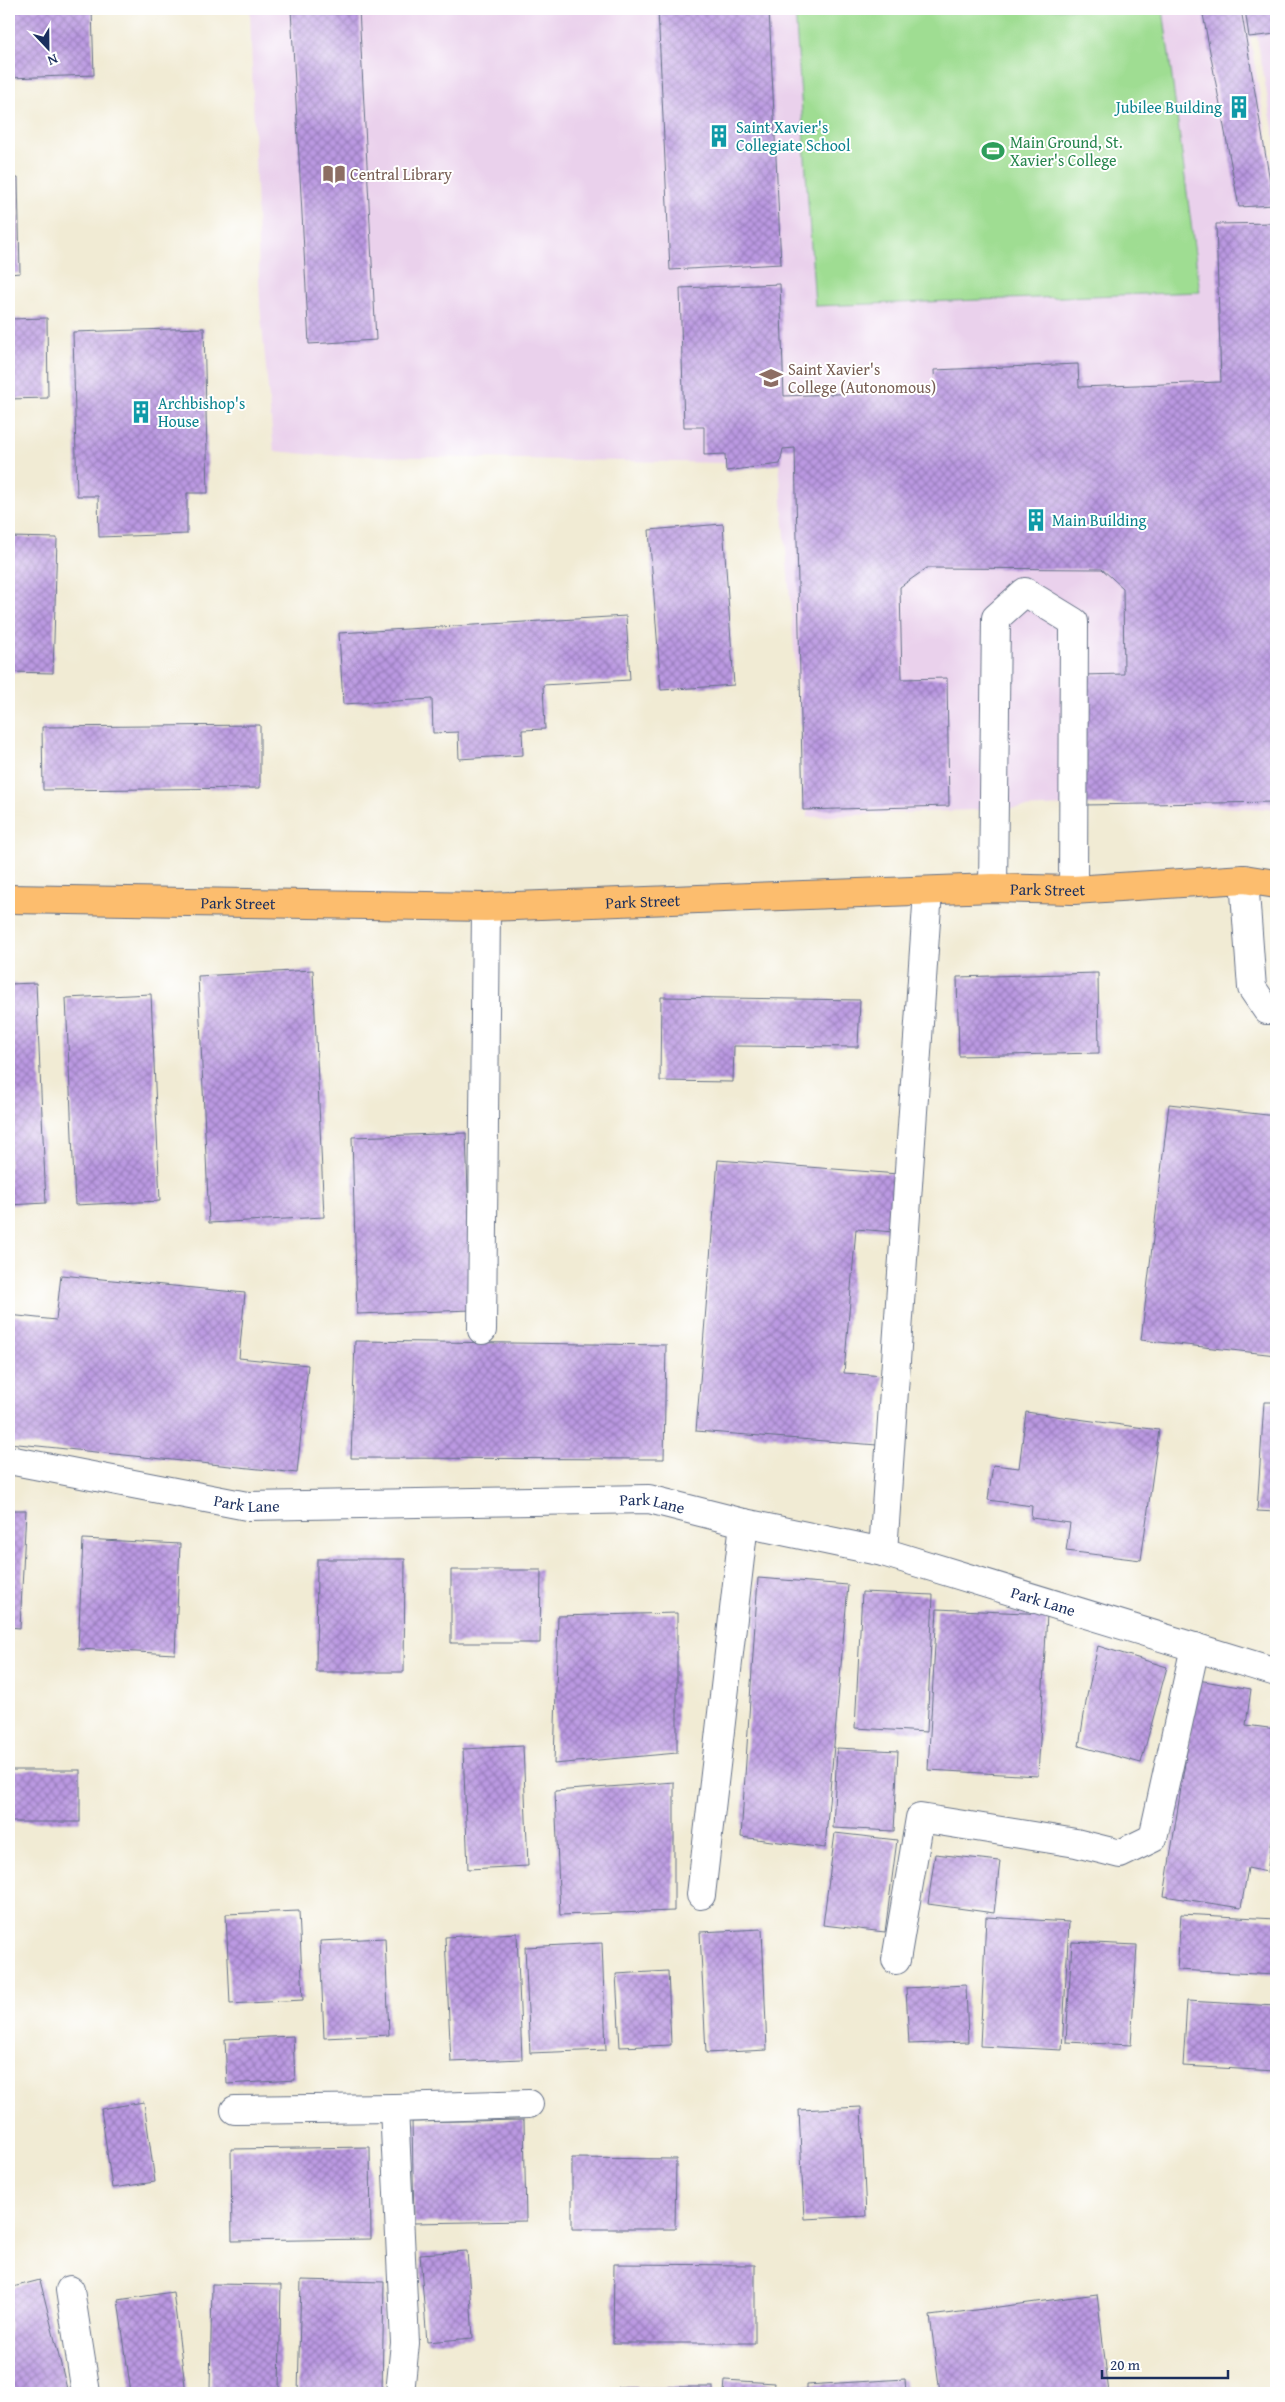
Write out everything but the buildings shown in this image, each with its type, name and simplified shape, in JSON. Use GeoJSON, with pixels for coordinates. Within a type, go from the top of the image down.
{"type":"FeatureCollection","features":[{"type":"Feature","properties":{"kind":"main road","name":"Park Street"},"geometry":{"type":"LineString","coordinates":[[9,899],[486,908],[993,888],[1073,890],[1244,879],[1276,884]]}},
{"type":"Feature","properties":{"kind":"street"},"geometry":{"type":"LineString","coordinates":[[993,888],[996,618],[1025,592],[1074,622],[1073,890]]}},
{"type":"Feature","properties":{"kind":"street"},"geometry":{"type":"LineString","coordinates":[[1244,879],[1252,988],[1267,1010],[1276,1010]]}},
{"type":"Feature","properties":{"kind":"street"},"geometry":{"type":"LineString","coordinates":[[884,1552],[928,891]]}},
{"type":"Feature","properties":{"kind":"street"},"geometry":{"type":"LineString","coordinates":[[482,1330],[486,908]]}},
{"type":"Feature","properties":{"kind":"street","name":"Park Lane"},"geometry":{"type":"LineString","coordinates":[[9,1460],[247,1506],[649,1499],[744,1524],[884,1552],[1276,1672]]}},
{"type":"Feature","properties":{"kind":"street"},"geometry":{"type":"LineString","coordinates":[[701,1895],[744,1524]]}},
{"type":"Feature","properties":{"kind":"street"},"geometry":{"type":"LineString","coordinates":[[896,1960],[920,1818],[1076,1844],[1120,1854],[1153,1838],[1194,1647]]}},
{"type":"Feature","properties":{"kind":"street"},"geometry":{"type":"LineString","coordinates":[[236,2110],[529,2104]]}},
{"type":"Feature","properties":{"kind":"street"},"geometry":{"type":"LineString","coordinates":[[394,2108],[405,2343],[400,2393]]}},
{"type":"Feature","properties":{"kind":"street"},"geometry":{"type":"LineString","coordinates":[[70,2290],[86,2393]]}},
{"type":"Feature","properties":{"kind":"shaded area","name":"Saint Xavier's College (Autonomous)"},"geometry":{"type":"Polygon","coordinates":[[[250,9],[1245,9],[1276,189],[1276,809],[1112,804],[808,817],[779,464],[317,455],[274,451],[260,306],[250,9]]]}},
{"type":"Feature","properties":{"kind":"shaded area"},"geometry":{"type":"Polygon","coordinates":[[[1252,9],[1276,9],[1276,146],[1252,9]]]}},
{"type":"Feature","properties":{"kind":"green space","name":"Main Ground, St. Xavier's College"},"geometry":{"type":"Polygon","coordinates":[[[795,9],[1163,9],[1200,292],[815,306],[795,9]]]}},
{"type":"Feature","properties":{"kind":"place","name":"Jubilee Building"},"geometry":{"type":"Point","coordinates":[1239,107]}},
{"type":"Feature","properties":{"kind":"place","name":"Saint Xavier's Collegiate School"},"geometry":{"type":"Point","coordinates":[719,136]}},
{"type":"Feature","properties":{"kind":"place","name":"Main Ground, St. Xavier's College"},"geometry":{"type":"Point","coordinates":[993,151]}},
{"type":"Feature","properties":{"kind":"place","name":"Central Library"},"geometry":{"type":"Point","coordinates":[334,174]}},
{"type":"Feature","properties":{"kind":"place","name":"Saint Xavier's College (Autonomous)"},"geometry":{"type":"Point","coordinates":[771,378]}},
{"type":"Feature","properties":{"kind":"place","name":"Archbishop's House"},"geometry":{"type":"Point","coordinates":[141,412]}},
{"type":"Feature","properties":{"kind":"place","name":"Main Building"},"geometry":{"type":"Point","coordinates":[1036,520]}}]}
